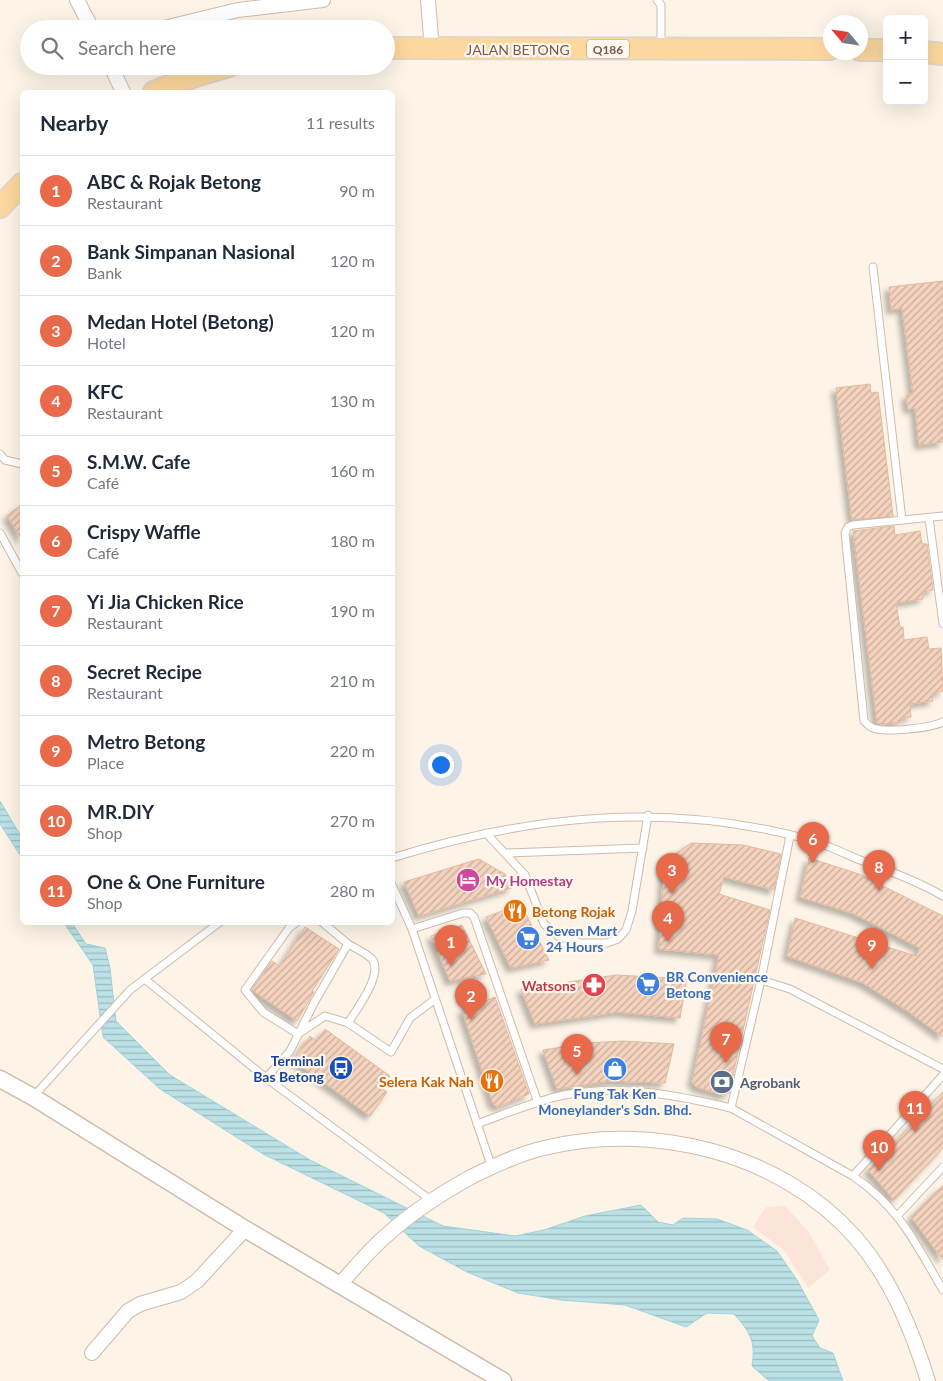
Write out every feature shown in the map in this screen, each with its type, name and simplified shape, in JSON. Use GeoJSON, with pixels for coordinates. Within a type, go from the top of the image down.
{"type":"FeatureCollection","features":[{"type":"Feature","properties":{"kind":"main road","name":"JALAN BETONG"},"geometry":{"type":"LineString","coordinates":[[395,48],[432,50],[823,49]]}},
{"type":"Feature","properties":{"kind":"main road"},"geometry":{"type":"LineString","coordinates":[[868,50],[883,50]]}},
{"type":"Feature","properties":{"kind":"main road"},"geometry":{"type":"LineString","coordinates":[[928,52],[943,54]]}},
{"type":"Feature","properties":{"kind":"main road"},"geometry":{"type":"LineString","coordinates":[[159,90],[198,75]]}},
{"type":"Feature","properties":{"kind":"main road"},"geometry":{"type":"LineString","coordinates":[[0,207],[20,186]]}},
{"type":"Feature","properties":{"kind":"street"},"geometry":{"type":"LineString","coordinates":[[77,0],[87,20]]}},
{"type":"Feature","properties":{"kind":"street"},"geometry":{"type":"LineString","coordinates":[[189,20],[238,5],[323,0]]}},
{"type":"Feature","properties":{"kind":"street"},"geometry":{"type":"LineString","coordinates":[[428,0],[432,50]]}},
{"type":"Feature","properties":{"kind":"street"},"geometry":{"type":"LineString","coordinates":[[115,75],[122,90]]}},
{"type":"Feature","properties":{"kind":"street"},"geometry":{"type":"LineString","coordinates":[[0,1079],[33,1097],[245,1230],[503,1381]]}},
{"type":"Feature","properties":{"kind":"street"},"geometry":{"type":"LineString","coordinates":[[340,1284],[386,1235],[470,1178],[492,1168],[544,1148],[604,1139],[671,1142],[740,1159],[808,1194],[856,1237],[893,1291],[918,1350],[928,1381]]}},
{"type":"Feature","properties":{"kind":"street"},"geometry":{"type":"LineString","coordinates":[[92,1353],[128,1311],[140,1304],[181,1292],[197,1281],[245,1230]]}},
{"type":"Feature","properties":{"kind":"lane"},"geometry":{"type":"LineString","coordinates":[[657,0],[661,5],[660,49]]}},
{"type":"Feature","properties":{"kind":"lane"},"geometry":{"type":"LineString","coordinates":[[873,267],[902,520]]}},
{"type":"Feature","properties":{"kind":"lane"},"geometry":{"type":"LineString","coordinates":[[0,454],[6,460],[20,464]]}},
{"type":"Feature","properties":{"kind":"lane"},"geometry":{"type":"LineString","coordinates":[[943,516],[853,525],[845,530],[864,721],[873,728],[893,729],[931,727],[943,722]]}},
{"type":"Feature","properties":{"kind":"lane"},"geometry":{"type":"LineString","coordinates":[[930,518],[943,624]]}},
{"type":"Feature","properties":{"kind":"lane"},"geometry":{"type":"LineString","coordinates":[[0,533],[20,569]]}},
{"type":"Feature","properties":{"kind":"lane"},"geometry":{"type":"LineString","coordinates":[[486,833],[524,875],[544,924],[558,936],[581,943],[608,943],[618,939],[626,930],[632,910],[648,815]]}},
{"type":"Feature","properties":{"kind":"lane"},"geometry":{"type":"LineString","coordinates":[[395,857],[486,833],[554,821],[648,815],[733,823],[808,840],[891,872],[943,896]]}},
{"type":"Feature","properties":{"kind":"lane"},"geometry":{"type":"LineString","coordinates":[[731,1108],[761,980],[790,836]]}},
{"type":"Feature","properties":{"kind":"lane"},"geometry":{"type":"LineString","coordinates":[[506,853],[642,848]]}},
{"type":"Feature","properties":{"kind":"lane"},"geometry":{"type":"LineString","coordinates":[[395,892],[412,929],[434,1000],[492,1168]]}},
{"type":"Feature","properties":{"kind":"lane"},"geometry":{"type":"LineString","coordinates":[[412,929],[463,913],[470,913],[474,917],[538,1103]]}},
{"type":"Feature","properties":{"kind":"lane"},"geometry":{"type":"LineString","coordinates":[[33,1097],[88,1034],[130,990],[146,980],[216,925]]}},
{"type":"Feature","properties":{"kind":"lane"},"geometry":{"type":"LineString","coordinates":[[293,925],[245,990],[263,1012],[298,1034]]}},
{"type":"Feature","properties":{"kind":"lane"},"geometry":{"type":"LineString","coordinates":[[326,925],[348,944],[372,959],[376,969],[373,980],[348,1023]]}},
{"type":"Feature","properties":{"kind":"lane"},"geometry":{"type":"LineString","coordinates":[[266,1078],[290,1052],[348,944]]}},
{"type":"Feature","properties":{"kind":"lane"},"geometry":{"type":"LineString","coordinates":[[146,980],[266,1078],[428,1205]]}},
{"type":"Feature","properties":{"kind":"lane"},"geometry":{"type":"LineString","coordinates":[[761,980],[790,989],[943,1069]]}},
{"type":"Feature","properties":{"kind":"lane"},"geometry":{"type":"LineString","coordinates":[[298,1034],[325,1016],[348,1023],[391,1052],[410,1018],[434,1000]]}},
{"type":"Feature","properties":{"kind":"lane"},"geometry":{"type":"LineString","coordinates":[[853,1176],[943,1075]]}},
{"type":"Feature","properties":{"kind":"lane"},"geometry":{"type":"LineString","coordinates":[[477,1124],[564,1095],[619,1090],[676,1095],[731,1108],[853,1176],[875,1191],[898,1215],[943,1290]]}},
{"type":"Feature","properties":{"kind":"lane"},"geometry":{"type":"LineString","coordinates":[[898,1215],[942,1172]]}},
{"type":"Feature","properties":{"kind":"shaded area"},"geometry":{"type":"Polygon","coordinates":[[[785,1206],[809,1232],[830,1270],[808,1288],[784,1250],[753,1227],[766,1207],[785,1206]]]}},
{"type":"Feature","properties":{"kind":"water"},"geometry":{"type":"Polygon","coordinates":[[[0,801],[20,835],[20,855],[0,824],[0,801]]]}},
{"type":"Feature","properties":{"kind":"water"},"geometry":{"type":"Polygon","coordinates":[[[65,925],[73,925],[86,944],[105,948],[110,968],[116,1021],[170,1075],[310,1160],[443,1226],[515,1236],[544,1230],[585,1216],[641,1205],[658,1222],[673,1225],[683,1218],[717,1219],[747,1230],[777,1251],[797,1280],[819,1320],[812,1336],[820,1348],[833,1353],[843,1381],[769,1381],[752,1366],[753,1350],[750,1337],[734,1314],[707,1313],[686,1327],[625,1305],[561,1300],[518,1293],[467,1272],[419,1246],[384,1213],[263,1154],[160,1089],[103,1037],[93,965],[65,925]]]}},
{"type":"Feature","properties":{"kind":"building"},"geometry":{"type":"Polygon","coordinates":[[[943,281],[943,442],[919,445],[915,408],[908,409],[906,395],[913,394],[902,308],[891,310],[889,287],[943,281]]]}},
{"type":"Feature","properties":{"kind":"building"},"geometry":{"type":"Polygon","coordinates":[[[870,384],[871,393],[878,392],[893,516],[852,520],[836,388],[870,384]]]}},
{"type":"Feature","properties":{"kind":"building"},"geometry":{"type":"Polygon","coordinates":[[[20,506],[20,537],[7,516],[20,506]]]}},
{"type":"Feature","properties":{"kind":"building"},"geometry":{"type":"Polygon","coordinates":[[[894,526],[895,535],[920,531],[922,544],[927,544],[933,590],[923,592],[923,599],[896,603],[900,627],[903,627],[904,640],[927,637],[929,649],[941,648],[943,691],[932,693],[933,701],[910,704],[911,717],[900,718],[901,722],[882,724],[877,723],[853,531],[894,526]]]}},
{"type":"Feature","properties":{"kind":"building"},"geometry":{"type":"Polygon","coordinates":[[[691,843],[743,845],[781,854],[774,890],[724,877],[719,894],[770,910],[729,1093],[723,1095],[696,1087],[692,1082],[719,955],[659,949],[664,862],[691,843]]]}},
{"type":"Feature","properties":{"kind":"building"},"geometry":{"type":"Polygon","coordinates":[[[809,858],[859,874],[943,916],[943,1037],[909,1012],[863,983],[787,956],[795,918],[916,956],[920,948],[852,913],[800,897],[809,858]]]}},
{"type":"Feature","properties":{"kind":"building"},"geometry":{"type":"Polygon","coordinates":[[[479,859],[505,874],[512,888],[419,916],[404,882],[479,859]]]}},
{"type":"Feature","properties":{"kind":"building"},"geometry":{"type":"Polygon","coordinates":[[[521,904],[549,960],[511,968],[486,917],[521,904]]]}},
{"type":"Feature","properties":{"kind":"building"},"geometry":{"type":"Polygon","coordinates":[[[462,925],[486,974],[450,981],[431,936],[462,925]]]}},
{"type":"Feature","properties":{"kind":"building"},"geometry":{"type":"Polygon","coordinates":[[[305,927],[339,949],[312,991],[314,992],[297,1021],[252,990],[272,961],[280,966],[305,927]]]}},
{"type":"Feature","properties":{"kind":"building"},"geometry":{"type":"Polygon","coordinates":[[[616,975],[687,979],[680,1018],[618,1012],[535,1024],[521,989],[616,975]]]}},
{"type":"Feature","properties":{"kind":"building"},"geometry":{"type":"Polygon","coordinates":[[[495,997],[529,1094],[498,1107],[493,1104],[462,1010],[495,997]]]}},
{"type":"Feature","properties":{"kind":"building","name":"Terminal Bas Betong"},"geometry":{"type":"Polygon","coordinates":[[[325,1029],[390,1076],[381,1088],[387,1092],[370,1116],[293,1060],[310,1036],[316,1041],[325,1029]]]}},
{"type":"Feature","properties":{"kind":"building"},"geometry":{"type":"Polygon","coordinates":[[[624,1041],[674,1044],[665,1083],[609,1081],[557,1089],[543,1050],[586,1043],[624,1041]]]}},
{"type":"Feature","properties":{"kind":"building"},"geometry":{"type":"Polygon","coordinates":[[[943,1092],[943,1148],[894,1200],[868,1170],[943,1092]]]}},
{"type":"Feature","properties":{"kind":"building"},"geometry":{"type":"Polygon","coordinates":[[[943,1185],[943,1260],[911,1217],[943,1185]]]}},
{"type":"Feature","properties":{"kind":"place","name":"Crispy Waffle"},"geometry":{"type":"Point","coordinates":[813,863]}},
{"type":"Feature","properties":{"kind":"place","name":"My Homestay"},"geometry":{"type":"Point","coordinates":[468,880]}},
{"type":"Feature","properties":{"kind":"place","name":"Secret Recipe"},"geometry":{"type":"Point","coordinates":[879,891]}},
{"type":"Feature","properties":{"kind":"place","name":"Medan Hotel (Betong)"},"geometry":{"type":"Point","coordinates":[672,894]}},
{"type":"Feature","properties":{"kind":"place","name":"Betong Rojak"},"geometry":{"type":"Point","coordinates":[515,911]}},
{"type":"Feature","properties":{"kind":"place","name":"Seven Mart 24 Hours"},"geometry":{"type":"Point","coordinates":[528,938]}},
{"type":"Feature","properties":{"kind":"place","name":"KFC"},"geometry":{"type":"Point","coordinates":[668,942]}},
{"type":"Feature","properties":{"kind":"place","name":"ABC & Rojak Betong"},"geometry":{"type":"Point","coordinates":[451,966]}},
{"type":"Feature","properties":{"kind":"place","name":"Metro Betong"},"geometry":{"type":"Point","coordinates":[872,969]}},
{"type":"Feature","properties":{"kind":"place","name":"BR Convenience Betong"},"geometry":{"type":"Point","coordinates":[648,984]}},
{"type":"Feature","properties":{"kind":"place","name":"Watsons"},"geometry":{"type":"Point","coordinates":[594,985]}},
{"type":"Feature","properties":{"kind":"place","name":"Bank Simpanan Nasional"},"geometry":{"type":"Point","coordinates":[471,1020]}},
{"type":"Feature","properties":{"kind":"place","name":"Yi Jia Chicken Rice"},"geometry":{"type":"Point","coordinates":[726,1063]}},
{"type":"Feature","properties":{"kind":"place","name":"Terminal Bas Betong"},"geometry":{"type":"Point","coordinates":[341,1068]}},
{"type":"Feature","properties":{"kind":"place","name":"Fung Tak Ken Moneylander's Sdn. Bhd."},"geometry":{"type":"Point","coordinates":[615,1069]}},
{"type":"Feature","properties":{"kind":"place","name":"S.M.W. Cafe"},"geometry":{"type":"Point","coordinates":[577,1075]}},
{"type":"Feature","properties":{"kind":"place","name":"Selera Kak Nah"},"geometry":{"type":"Point","coordinates":[492,1081]}},
{"type":"Feature","properties":{"kind":"place","name":"Agrobank"},"geometry":{"type":"Point","coordinates":[722,1082]}},
{"type":"Feature","properties":{"kind":"place","name":"One & One Furniture"},"geometry":{"type":"Point","coordinates":[915,1132]}},
{"type":"Feature","properties":{"kind":"place","name":"MR.DIY"},"geometry":{"type":"Point","coordinates":[879,1171]}}]}
